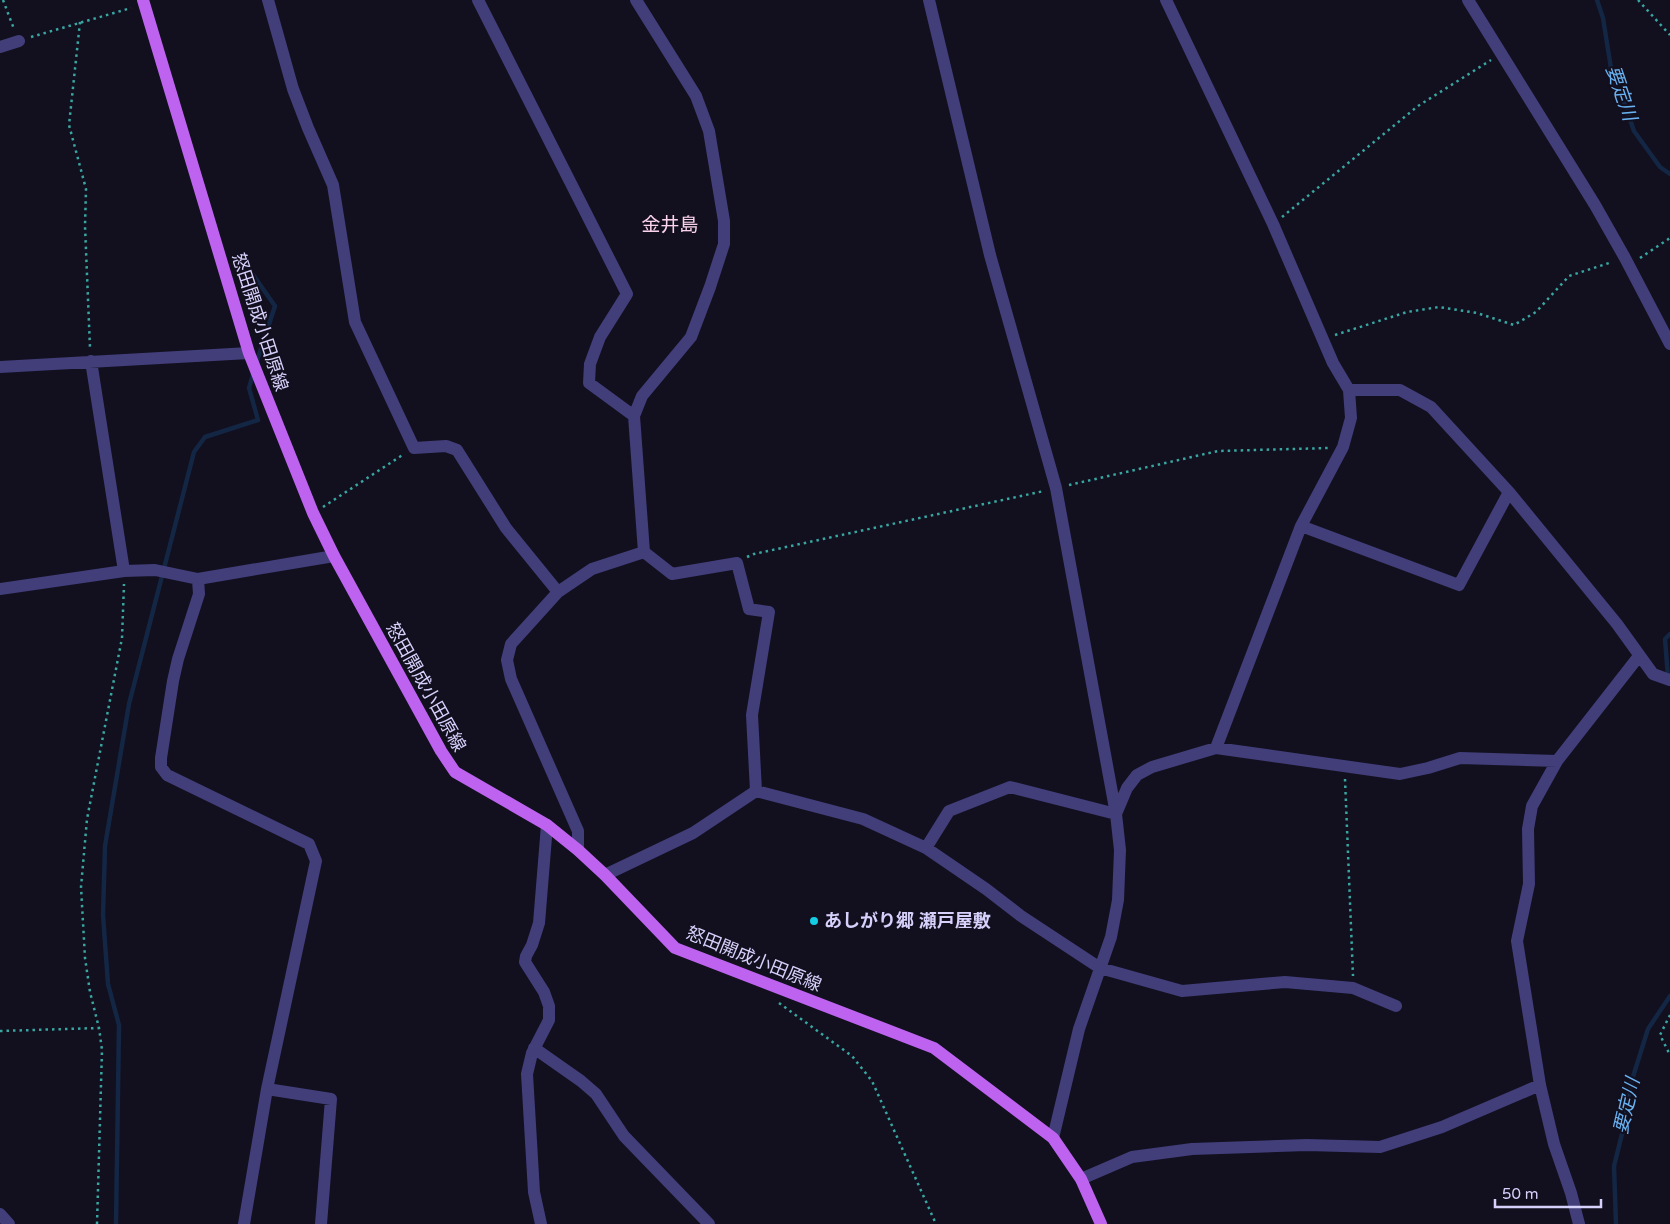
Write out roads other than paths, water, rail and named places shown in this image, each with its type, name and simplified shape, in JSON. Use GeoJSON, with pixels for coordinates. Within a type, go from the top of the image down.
{"type":"FeatureCollection","features":[{"type":"Feature","properties":{"kind":"main road","name":"怒田開成小田原線"},"geometry":{"type":"LineString","coordinates":[[144,2],[249,355],[313,513],[334,556],[441,751],[455,772],[547,825],[605,875],[675,948],[934,1048],[1053,1138],[1082,1178],[1101,1224]]}},
{"type":"Feature","properties":{"kind":"street"},"geometry":{"type":"LineString","coordinates":[[268,0],[293,89],[333,185],[355,322],[414,448],[446,446],[457,450],[506,528],[558,592]]}},
{"type":"Feature","properties":{"kind":"street"},"geometry":{"type":"LineString","coordinates":[[478,0],[627,294],[600,337],[590,364],[589,383],[634,416]]}},
{"type":"Feature","properties":{"kind":"street"},"geometry":{"type":"LineString","coordinates":[[636,0],[696,96],[709,131],[724,221],[724,244],[691,337],[642,396],[634,416],[644,552],[672,574],[737,563],[749,609],[769,612],[752,716],[756,791]]}},
{"type":"Feature","properties":{"kind":"street"},"geometry":{"type":"LineString","coordinates":[[930,0],[990,255],[1056,488],[1116,814],[1120,850],[1118,900],[1111,937],[1079,1029],[1053,1138]]}},
{"type":"Feature","properties":{"kind":"street"},"geometry":{"type":"LineString","coordinates":[[1166,0],[1273,224],[1333,363],[1349,390],[1351,418],[1343,447],[1302,526],[1216,748]]}},
{"type":"Feature","properties":{"kind":"street"},"geometry":{"type":"LineString","coordinates":[[1468,0],[1595,205],[1627,261],[1670,344]]}},
{"type":"Feature","properties":{"kind":"street"},"geometry":{"type":"LineString","coordinates":[[0,47],[19,41]]}},
{"type":"Feature","properties":{"kind":"street"},"geometry":{"type":"LineString","coordinates":[[0,367],[91,361],[249,355]]}},
{"type":"Feature","properties":{"kind":"street"},"geometry":{"type":"LineString","coordinates":[[91,361],[124,571]]}},
{"type":"Feature","properties":{"kind":"street"},"geometry":{"type":"LineString","coordinates":[[1349,390],[1400,390],[1431,407],[1509,492],[1617,624],[1653,674],[1670,680]]}},
{"type":"Feature","properties":{"kind":"street"},"geometry":{"type":"LineString","coordinates":[[1302,526],[1459,585],[1509,492]]}},
{"type":"Feature","properties":{"kind":"street"},"geometry":{"type":"LineString","coordinates":[[578,850],[578,831],[511,679],[507,660],[511,644],[558,592],[592,569],[644,552]]}},
{"type":"Feature","properties":{"kind":"street"},"geometry":{"type":"LineString","coordinates":[[0,589],[124,571],[155,570],[198,579],[334,556]]}},
{"type":"Feature","properties":{"kind":"street"},"geometry":{"type":"LineString","coordinates":[[198,579],[199,594],[178,659],[173,681],[161,766],[167,775],[309,844],[316,862],[267,1088],[244,1224]]}},
{"type":"Feature","properties":{"kind":"street"},"geometry":{"type":"LineString","coordinates":[[1579,1224],[1572,1193],[1554,1144],[1540,1085],[1517,941],[1529,884],[1528,829],[1532,806],[1556,761],[1639,656]]}},
{"type":"Feature","properties":{"kind":"street"},"geometry":{"type":"LineString","coordinates":[[1116,814],[1127,788],[1137,775],[1152,767],[1216,748],[1400,774],[1460,758],[1556,761]]}},
{"type":"Feature","properties":{"kind":"street"},"geometry":{"type":"LineString","coordinates":[[926,848],[949,811],[1010,787],[1116,814]]}},
{"type":"Feature","properties":{"kind":"street"},"geometry":{"type":"LineString","coordinates":[[605,875],[693,833],[756,791],[863,819],[926,848],[986,889],[1021,916],[1100,968],[1182,991],[1285,982],[1353,988],[1396,1006]]}},
{"type":"Feature","properties":{"kind":"street"},"geometry":{"type":"LineString","coordinates":[[541,1224],[534,1192],[528,1074],[532,1052],[549,1020],[549,1006],[544,992],[525,962],[539,923],[547,825]]}},
{"type":"Feature","properties":{"kind":"street"},"geometry":{"type":"LineString","coordinates":[[534,1048],[581,1081],[596,1094],[624,1136],[709,1224]]}},
{"type":"Feature","properties":{"kind":"street"},"geometry":{"type":"LineString","coordinates":[[1082,1178],[1132,1158],[1192,1149],[1307,1146],[1380,1148],[1442,1127],[1540,1085]]}},
{"type":"Feature","properties":{"kind":"street"},"geometry":{"type":"LineString","coordinates":[[267,1088],[331,1099],[322,1224]]}},
{"type":"Feature","properties":{"kind":"street"},"geometry":{"type":"LineString","coordinates":[[0,1214],[9,1224]]}},
{"type":"Feature","properties":{"kind":"waterway","name":"要定川"},"geometry":{"type":"LineString","coordinates":[[1597,0],[1603,18],[1613,81],[1624,102],[1634,131],[1660,167],[1670,174]]}},
{"type":"Feature","properties":{"kind":"waterway"},"geometry":{"type":"LineString","coordinates":[[239,255],[275,306],[256,364]]}},
{"type":"Feature","properties":{"kind":"waterway"},"geometry":{"type":"LineString","coordinates":[[116,1224],[119,1025],[108,984],[103,915],[105,846],[129,704],[194,452],[205,437],[258,420],[249,388],[253,374]]}},
{"type":"Feature","properties":{"kind":"waterway","name":"要定川"},"geometry":{"type":"LineString","coordinates":[[1668,677],[1665,639],[1670,634]]}},
{"type":"Feature","properties":{"kind":"waterway","name":"要定川"},"geometry":{"type":"LineString","coordinates":[[1616,1224],[1614,1166],[1624,1126],[1631,1083],[1648,1029],[1670,996]]}},
{"type":"Feature","properties":{"kind":"place","name":"あしがり郷 瀬戸屋敷"},"geometry":{"type":"Point","coordinates":[814,921]}},
{"type":"Feature","properties":{"kind":"district","name":"金井島"},"geometry":{"type":"Point","coordinates":[670,225]}}]}
